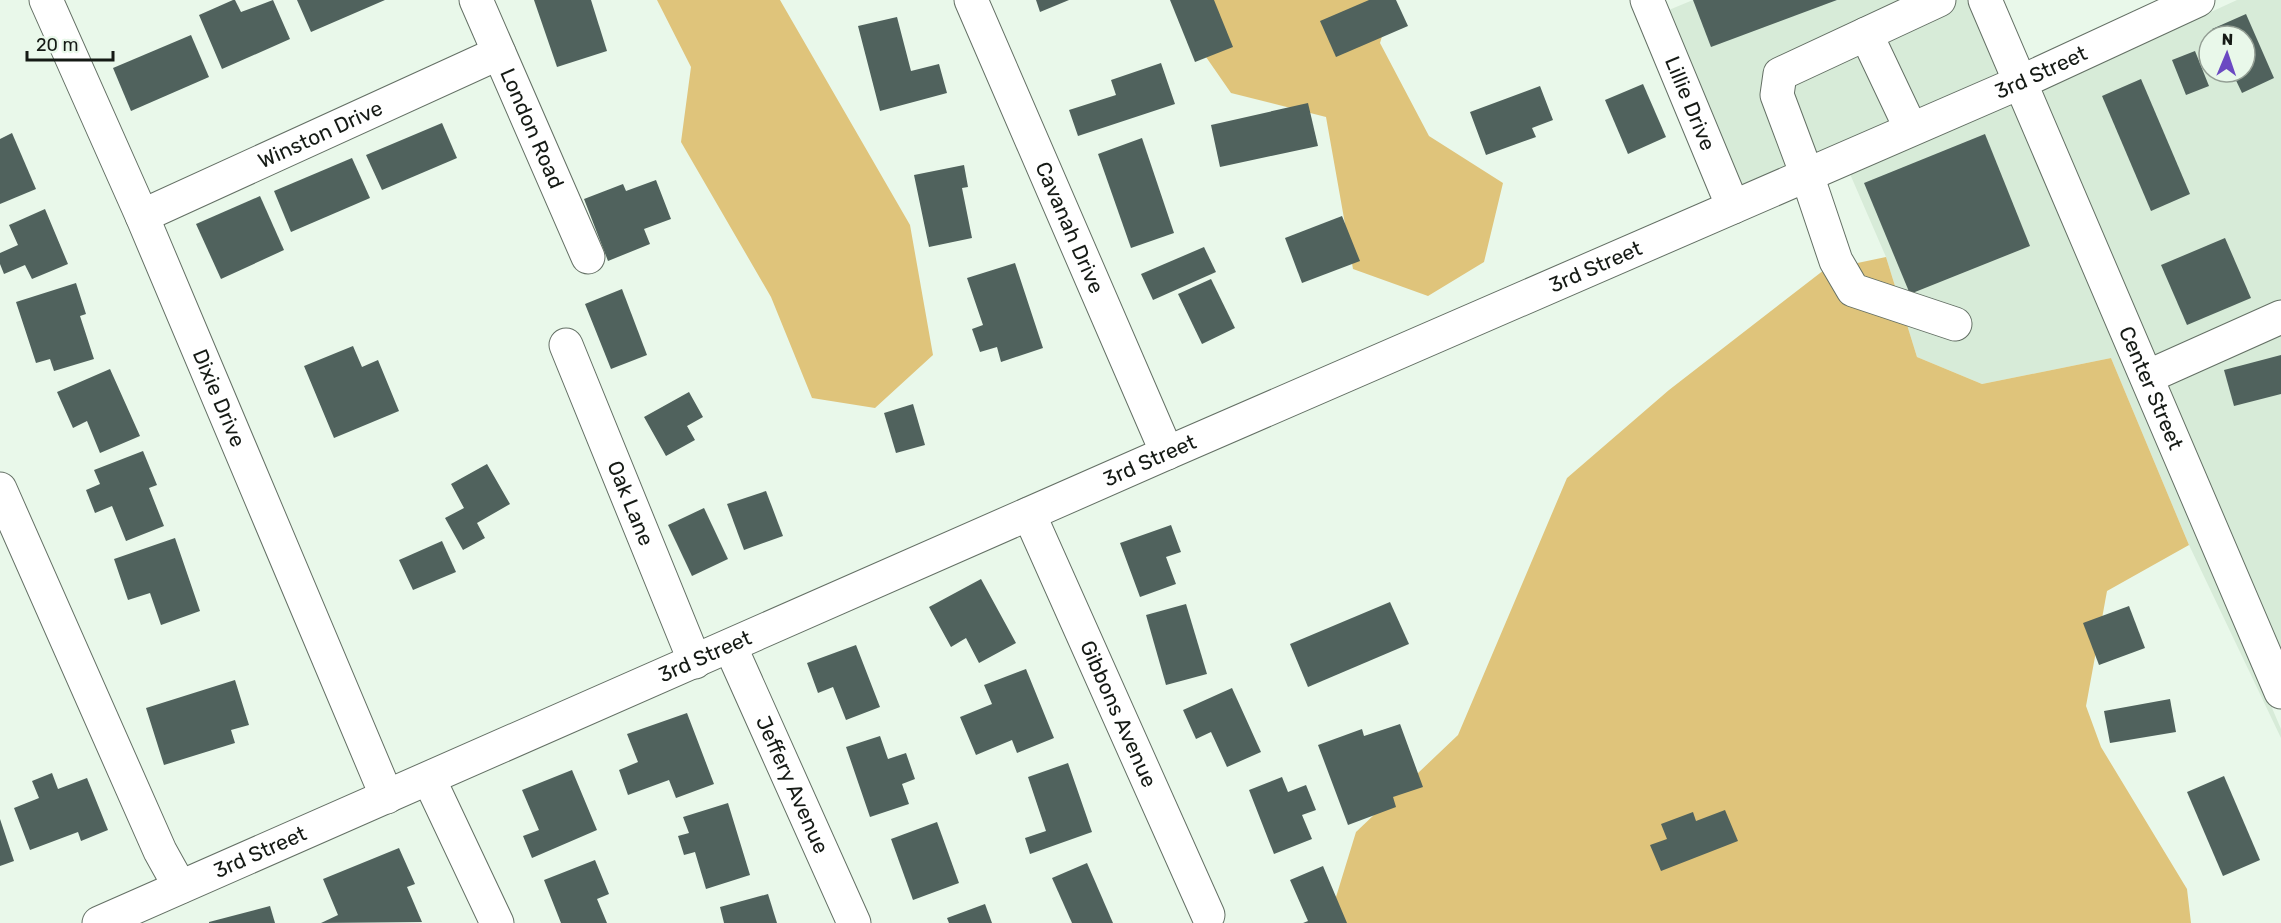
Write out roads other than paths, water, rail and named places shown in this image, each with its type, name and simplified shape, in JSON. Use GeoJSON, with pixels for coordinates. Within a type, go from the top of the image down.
{"type":"FeatureCollection","features":[{"type":"Feature","properties":{"kind":"street","name":"Dixie Drive"},"geometry":{"type":"LineString","coordinates":[[46,0],[142,216],[387,797]]}},
{"type":"Feature","properties":{"kind":"street","name":"London Road"},"geometry":{"type":"LineString","coordinates":[[476,0],[588,257]]}},
{"type":"Feature","properties":{"kind":"street","name":"Cavanah Drive"},"geometry":{"type":"LineString","coordinates":[[971,0],[1167,453]]}},
{"type":"Feature","properties":{"kind":"street","name":"Lillie Drive"},"geometry":{"type":"LineString","coordinates":[[1647,0],[1733,207]]}},
{"type":"Feature","properties":{"kind":"street"},"geometry":{"type":"LineString","coordinates":[[1939,0],[1780,74],[1777,95],[1808,175],[1836,261],[1853,290],[1955,324]]}},
{"type":"Feature","properties":{"kind":"street","name":"Center Street"},"geometry":{"type":"LineString","coordinates":[[1985,0],[2281,692]]}},
{"type":"Feature","properties":{"kind":"street","name":"3rd Street"},"geometry":{"type":"LineString","coordinates":[[99,923],[134,916],[180,887],[1167,453],[2021,82],[2198,0]]}},
{"type":"Feature","properties":{"kind":"street"},"geometry":{"type":"LineString","coordinates":[[1866,34],[1911,129]]}},
{"type":"Feature","properties":{"kind":"street","name":"Winston Drive"},"geometry":{"type":"LineString","coordinates":[[142,216],[499,53]]}},
{"type":"Feature","properties":{"kind":"street"},"geometry":{"type":"LineString","coordinates":[[2147,377],[2281,317]]}},
{"type":"Feature","properties":{"kind":"street","name":"Oak Lane"},"geometry":{"type":"LineString","coordinates":[[566,345],[695,662]]}},
{"type":"Feature","properties":{"kind":"street"},"geometry":{"type":"LineString","coordinates":[[0,489],[160,851],[180,887]]}},
{"type":"Feature","properties":{"kind":"street","name":"Gibbons Avenue"},"geometry":{"type":"LineString","coordinates":[[1029,514],[1208,915]]}},
{"type":"Feature","properties":{"kind":"street","name":"Jeffery Avenue"},"geometry":{"type":"LineString","coordinates":[[730,646],[854,923]]}},
{"type":"Feature","properties":{"kind":"street"},"geometry":{"type":"LineString","coordinates":[[429,778],[497,923]]}}]}
